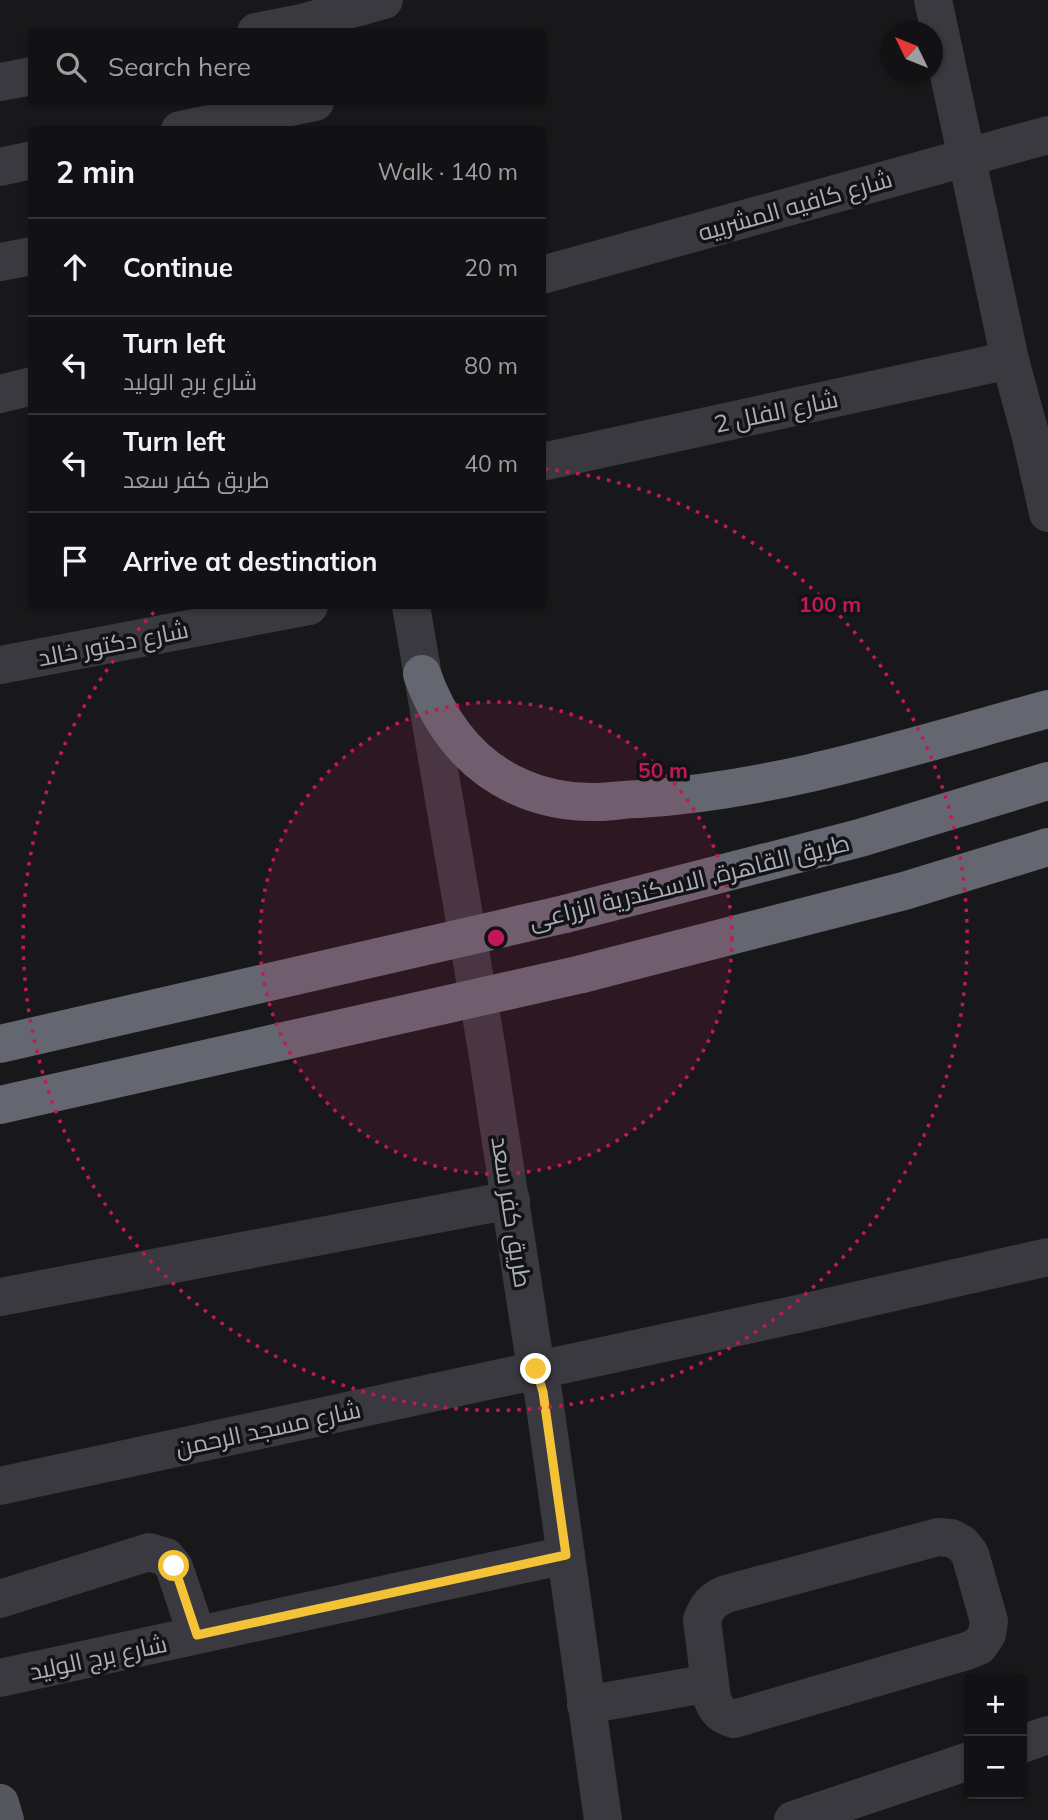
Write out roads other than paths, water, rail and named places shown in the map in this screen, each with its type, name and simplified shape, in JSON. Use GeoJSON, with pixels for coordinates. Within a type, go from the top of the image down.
{"type":"FeatureCollection","features":[{"type":"Feature","properties":{"kind":"highway"},"geometry":{"type":"LineString","coordinates":[[422,674],[442,719],[474,757],[515,785],[541,795],[569,801],[673,797],[768,783],[1048,709]]}},
{"type":"Feature","properties":{"kind":"highway","name":"طريق القاهرة, الاسكندرية الزراعى"},"geometry":{"type":"LineString","coordinates":[[0,1044],[565,914],[860,838],[1048,782]]}},
{"type":"Feature","properties":{"kind":"highway"},"geometry":{"type":"LineString","coordinates":[[0,1105],[582,974],[891,894],[1048,847]]}},
{"type":"Feature","properties":{"kind":"main road"},"geometry":{"type":"LineString","coordinates":[[0,1803],[5,1820]]}},
{"type":"Feature","properties":{"kind":"street"},"geometry":{"type":"LineString","coordinates":[[269,28],[301,18],[384,0]]}},
{"type":"Feature","properties":{"kind":"street"},"geometry":{"type":"LineString","coordinates":[[933,0],[1010,360],[1040,435],[1048,513]]}},
{"type":"Feature","properties":{"kind":"street"},"geometry":{"type":"LineString","coordinates":[[0,82],[28,76]]}},
{"type":"Feature","properties":{"kind":"street"},"geometry":{"type":"LineString","coordinates":[[199,126],[301,105]]}},
{"type":"Feature","properties":{"kind":"street"},"geometry":{"type":"LineString","coordinates":[[317,105],[321,126]]}},
{"type":"Feature","properties":{"kind":"street","name":"شارع كافيه المشربيه"},"geometry":{"type":"LineString","coordinates":[[546,274],[1048,135]]}},
{"type":"Feature","properties":{"kind":"street"},"geometry":{"type":"LineString","coordinates":[[0,167],[28,161]]}},
{"type":"Feature","properties":{"kind":"street"},"geometry":{"type":"LineString","coordinates":[[0,262],[28,257]]}},
{"type":"Feature","properties":{"kind":"street","name":"شارع الفلل 2"},"geometry":{"type":"LineString","coordinates":[[546,461],[1010,360]]}},
{"type":"Feature","properties":{"kind":"street"},"geometry":{"type":"LineString","coordinates":[[0,394],[28,387]]}},
{"type":"Feature","properties":{"kind":"street","name":"شارع دكتور خالد"},"geometry":{"type":"LineString","coordinates":[[0,665],[293,609]]}},
{"type":"Feature","properties":{"kind":"street","name":"طريق كفر سعد"},"geometry":{"type":"LineString","coordinates":[[411,609],[511,1200],[536,1369],[543,1392],[603,1820]]}},
{"type":"Feature","properties":{"kind":"street"},"geometry":{"type":"LineString","coordinates":[[0,1297],[511,1200]]}},
{"type":"Feature","properties":{"kind":"street","name":"شارع مسجد الرحمن"},"geometry":{"type":"LineString","coordinates":[[0,1486],[793,1315],[1048,1257]]}},
{"type":"Feature","properties":{"kind":"street"},"geometry":{"type":"LineString","coordinates":[[938,1537],[951,1538],[962,1544],[970,1554],[989,1621],[987,1634],[979,1646],[734,1719],[724,1717],[716,1709],[710,1683],[702,1620],[706,1608],[714,1599],[938,1537]]}},
{"type":"Feature","properties":{"kind":"street"},"geometry":{"type":"LineString","coordinates":[[0,1599],[149,1552],[166,1557],[174,1566],[197,1635]]}},
{"type":"Feature","properties":{"kind":"street","name":"شارع برج الوليد"},"geometry":{"type":"LineString","coordinates":[[0,1678],[566,1555]]}},
{"type":"Feature","properties":{"kind":"street"},"geometry":{"type":"LineString","coordinates":[[586,1705],[710,1683]]}},
{"type":"Feature","properties":{"kind":"street"},"geometry":{"type":"LineString","coordinates":[[1027,1742],[1048,1735]]}},
{"type":"Feature","properties":{"kind":"street"},"geometry":{"type":"LineString","coordinates":[[793,1820],[964,1763]]}}]}
